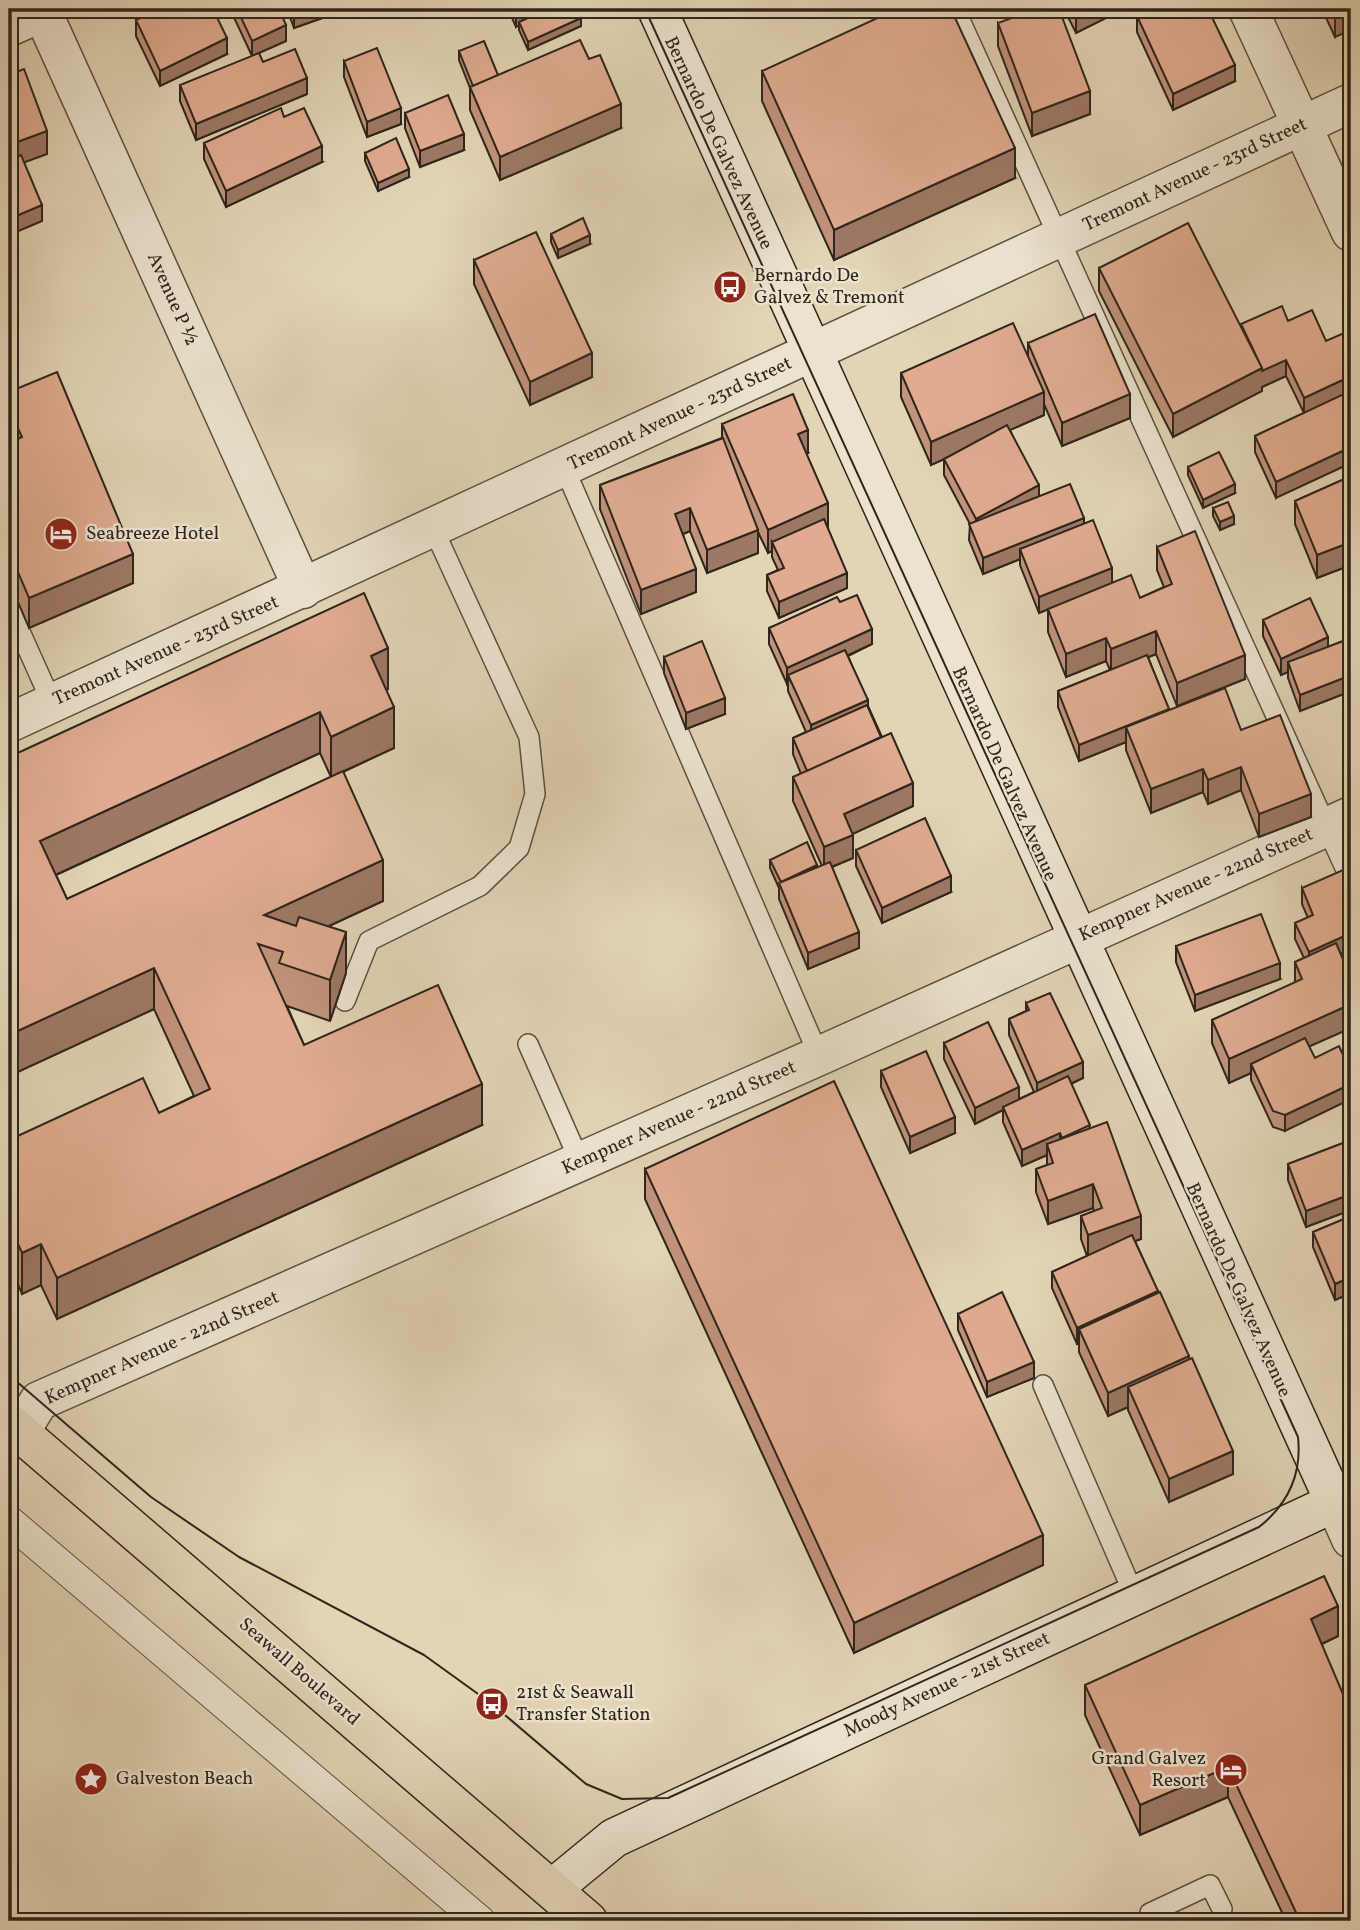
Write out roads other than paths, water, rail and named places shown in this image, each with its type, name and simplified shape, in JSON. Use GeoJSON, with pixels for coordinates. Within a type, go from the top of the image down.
{"type":"FeatureCollection","features":[{"type":"Feature","properties":{"kind":"main road","name":"Seawall Boulevard"},"geometry":{"type":"LineString","coordinates":[[14,1428],[588,1921]]}},
{"type":"Feature","properties":{"kind":"street","name":"Bernardo De Galvez Avenue"},"geometry":{"type":"LineString","coordinates":[[657,9],[1078,938],[1343,1499],[1351,1539]]}},
{"type":"Feature","properties":{"kind":"street"},"geometry":{"type":"LineString","coordinates":[[1248,9],[1351,232]]}},
{"type":"Feature","properties":{"kind":"street","name":"Avenue P ½"},"geometry":{"type":"LineString","coordinates":[[35,14],[303,589]]}},
{"type":"Feature","properties":{"kind":"street","name":"Tremont Avenue - 23rd Street"},"geometry":{"type":"LineString","coordinates":[[9,723],[1351,103]]}},
{"type":"Feature","properties":{"kind":"street","name":"Kempner Avenue - 22nd Street"},"geometry":{"type":"LineString","coordinates":[[14,1428],[39,1401],[819,1056],[1339,821]]}},
{"type":"Feature","properties":{"kind":"street","name":"Moody Avenue - 21st Street"},"geometry":{"type":"LineString","coordinates":[[552,1889],[614,1838],[1343,1499]]}},
{"type":"Feature","properties":{"kind":"street"},"geometry":{"type":"LineString","coordinates":[[9,1521],[480,1921]]}},
{"type":"Feature","properties":{"kind":"lane"},"geometry":{"type":"LineString","coordinates":[[955,9],[1060,238],[1339,821],[1351,881]]}},
{"type":"Feature","properties":{"kind":"lane"},"geometry":{"type":"LineString","coordinates":[[564,467],[819,1056]]}},
{"type":"Feature","properties":{"kind":"lane"},"geometry":{"type":"LineString","coordinates":[[345,1001],[369,941],[480,886],[519,848],[536,794],[529,737],[433,528]]}},
{"type":"Feature","properties":{"kind":"lane"},"geometry":{"type":"LineString","coordinates":[[9,607],[52,703]]}},
{"type":"Feature","properties":{"kind":"lane"},"geometry":{"type":"LineString","coordinates":[[528,1044],[580,1162]]}},
{"type":"Feature","properties":{"kind":"lane"},"geometry":{"type":"LineString","coordinates":[[1043,1385],[1135,1597]]}},
{"type":"Feature","properties":{"kind":"lane"},"geometry":{"type":"LineString","coordinates":[[1150,1913],[1210,1885],[1222,1909]]}},
{"type":"Feature","properties":{"kind":"tram line"},"geometry":{"type":"LineString","coordinates":[[9,1375],[151,1497],[239,1557],[424,1655],[492,1704],[586,1784],[622,1799],[668,1798],[1259,1527],[1278,1508],[1291,1487],[1298,1463],[1298,1437],[645,9]]}},
{"type":"Feature","properties":{"kind":"place","name":"Bernardo De Galvez & Tremont"},"geometry":{"type":"Point","coordinates":[730,287]}},
{"type":"Feature","properties":{"kind":"place","name":"Seabreeze Hotel"},"geometry":{"type":"Point","coordinates":[61,534]}},
{"type":"Feature","properties":{"kind":"place","name":"21st & Seawall Transfer Station"},"geometry":{"type":"Point","coordinates":[492,1704]}},
{"type":"Feature","properties":{"kind":"place","name":"Grand Galvez Resort"},"geometry":{"type":"Point","coordinates":[1231,1770]}},
{"type":"Feature","properties":{"kind":"place","name":"Galveston Beach"},"geometry":{"type":"Point","coordinates":[91,1779]}}]}
